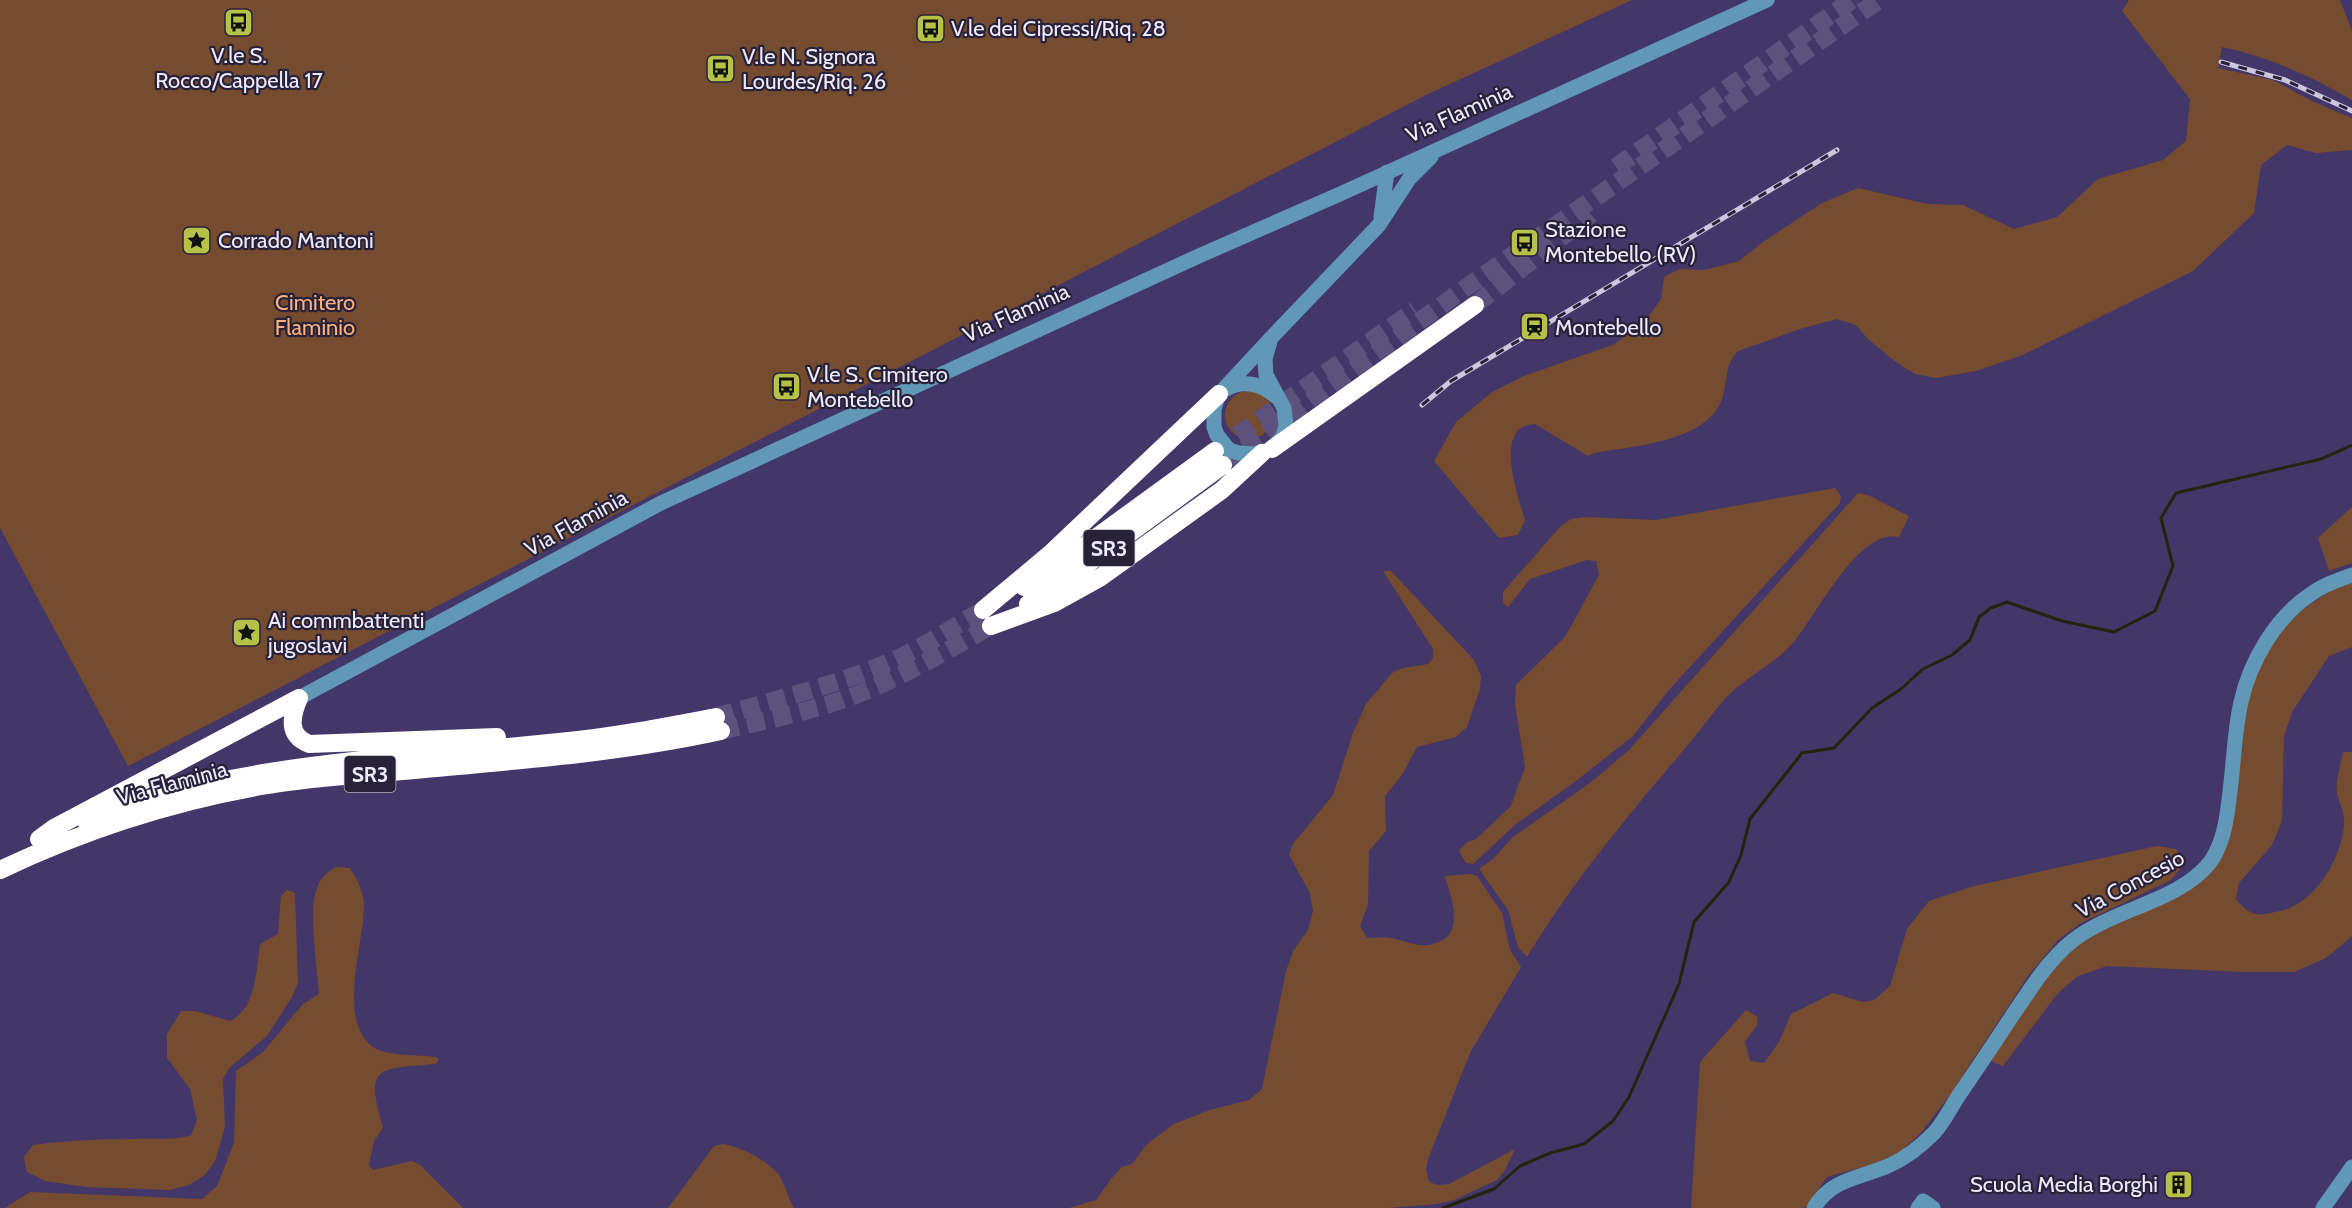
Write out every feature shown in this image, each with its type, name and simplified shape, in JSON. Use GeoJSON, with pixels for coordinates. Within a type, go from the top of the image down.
{"type":"FeatureCollection","features":[{"type":"Feature","properties":{"kind":"highway"},"geometry":{"type":"LineString","coordinates":[[1267,451],[1475,305]]}},
{"type":"Feature","properties":{"kind":"highway","name":"SR3"},"geometry":{"type":"LineString","coordinates":[[1219,394],[1050,554],[982,610],[1057,566],[1219,458],[1052,589],[991,626],[1054,603],[1101,577],[1222,489],[1267,451]]}},
{"type":"Feature","properties":{"kind":"highway"},"geometry":{"type":"LineString","coordinates":[[299,699],[292,714],[294,730],[299,740],[309,744],[528,736],[561,742]]}},
{"type":"Feature","properties":{"kind":"highway"},"geometry":{"type":"LineString","coordinates":[[39,838],[299,699]]}},
{"type":"Feature","properties":{"kind":"highway","name":"Via Flaminia"},"geometry":{"type":"LineString","coordinates":[[0,858],[39,838],[143,800],[224,780],[312,765],[561,742],[646,730],[719,724],[648,746],[560,757],[265,785],[157,809],[82,833],[0,870]]}},
{"type":"Feature","properties":{"kind":"street","name":"Via Flaminia"},"geometry":{"type":"LineString","coordinates":[[299,699],[661,503],[1201,255],[1767,0]]}},
{"type":"Feature","properties":{"kind":"street"},"geometry":{"type":"LineString","coordinates":[[1271,338],[1265,367],[1270,384],[1284,408],[1286,426],[1283,436],[1267,451],[1239,453],[1229,450],[1221,442],[1214,427],[1214,409],[1219,394],[1271,338],[1379,225],[1390,202],[1437,149]]}},
{"type":"Feature","properties":{"kind":"street"},"geometry":{"type":"LineString","coordinates":[[1390,202],[1392,170]]}},
{"type":"Feature","properties":{"kind":"street"},"geometry":{"type":"LineString","coordinates":[[1340,194],[1366,193],[1390,202]]}},
{"type":"Feature","properties":{"kind":"street"},"geometry":{"type":"LineString","coordinates":[[1219,394],[1233,385],[1248,384],[1263,387],[1277,398]]}},
{"type":"Feature","properties":{"kind":"street","name":"Via Concesio"},"geometry":{"type":"LineString","coordinates":[[1814,1208],[1822,1197],[1837,1184],[1896,1162],[1934,1132],[2027,994],[2054,958],[2081,934],[2173,890],[2204,869],[2213,858],[2228,811],[2238,717],[2244,690],[2254,663],[2272,635],[2299,603],[2317,590],[2352,575]]}},
{"type":"Feature","properties":{"kind":"street"},"geometry":{"type":"LineString","coordinates":[[2323,1208],[2352,1167]]}},
{"type":"Feature","properties":{"kind":"street"},"geometry":{"type":"LineString","coordinates":[[1917,1208],[1923,1201],[1933,1208]]}},
{"type":"Feature","properties":{"kind":"green space","name":"Cimitero Flaminio"},"geometry":{"type":"Polygon","coordinates":[[[0,0],[1632,0],[1426,95],[128,766],[0,528],[0,0]]]}},
{"type":"Feature","properties":{"kind":"green space"},"geometry":{"type":"Polygon","coordinates":[[[2129,0],[2340,0],[2352,31],[2352,100],[2289,68],[2222,47],[2218,68],[2273,80],[2314,102],[2352,118],[2352,150],[2316,153],[2287,145],[2261,165],[2254,213],[2193,271],[2023,355],[1976,371],[1936,378],[1915,374],[1893,360],[1867,338],[1856,325],[1837,319],[1803,328],[1738,351],[1730,362],[1722,399],[1714,413],[1701,425],[1667,440],[1588,456],[1535,424],[1522,427],[1514,436],[1511,449],[1514,480],[1525,520],[1518,535],[1499,538],[1434,461],[1456,422],[1492,392],[1524,376],[1615,344],[1648,317],[1661,299],[1664,277],[1680,269],[1704,270],[1739,261],[1763,242],[1822,203],[1858,188],[1927,204],[1963,205],[2014,229],[2057,217],[2098,179],[2163,160],[2186,141],[2190,99],[2122,11],[2129,0]]]}},
{"type":"Feature","properties":{"kind":"green space"},"geometry":{"type":"Polygon","coordinates":[[[1249,391],[1266,398],[1273,415],[1266,432],[1249,439],[1232,432],[1225,415],[1232,398],[1249,391]]]}},
{"type":"Feature","properties":{"kind":"green space"},"geometry":{"type":"Polygon","coordinates":[[[1835,488],[1841,496],[1840,503],[1668,691],[1633,736],[1516,824],[1473,864],[1466,863],[1459,851],[1466,843],[1476,839],[1511,806],[1525,767],[1515,704],[1516,685],[1565,637],[1599,575],[1596,561],[1587,560],[1530,579],[1508,607],[1503,603],[1503,592],[1560,527],[1571,519],[1585,517],[1656,520],[1835,488]]]}},
{"type":"Feature","properties":{"kind":"green space"},"geometry":{"type":"Polygon","coordinates":[[[1858,493],[1868,495],[1909,516],[1899,537],[1884,538],[1868,546],[1839,578],[1791,645],[1724,700],[1600,852],[1562,903],[1527,957],[1518,947],[1508,910],[1479,869],[1493,859],[1513,837],[1590,783],[1629,750],[1858,493]]]}},
{"type":"Feature","properties":{"kind":"green space"},"geometry":{"type":"Polygon","coordinates":[[[2352,507],[2352,563],[2329,571],[2318,538],[2352,507]]]}},
{"type":"Feature","properties":{"kind":"green space"},"geometry":{"type":"Polygon","coordinates":[[[1383,571],[1391,571],[1474,660],[1481,676],[1480,689],[1467,727],[1456,737],[1417,747],[1402,775],[1385,796],[1386,831],[1369,851],[1368,904],[1360,926],[1367,938],[1391,938],[1424,945],[1441,941],[1449,935],[1454,918],[1445,876],[1470,874],[1477,876],[1502,913],[1510,950],[1521,967],[1470,1053],[1428,1159],[1426,1170],[1429,1181],[1436,1185],[1449,1184],[1515,1149],[1504,1172],[1497,1180],[1454,1200],[1437,1204],[1389,1208],[1069,1208],[1096,1200],[1122,1167],[1132,1164],[1147,1144],[1174,1124],[1210,1110],[1249,1100],[1262,1089],[1286,971],[1293,951],[1308,930],[1313,911],[1310,893],[1289,855],[1293,844],[1333,795],[1353,733],[1366,704],[1392,673],[1403,668],[1428,664],[1433,658],[1433,649],[1383,571]]]}},
{"type":"Feature","properties":{"kind":"green space"},"geometry":{"type":"Polygon","coordinates":[[[2352,581],[2352,647],[2329,656],[2292,712],[2284,737],[2282,821],[2272,845],[2239,883],[2236,899],[2246,910],[2255,914],[2280,911],[2293,907],[2304,899],[2324,878],[2338,851],[2344,824],[2337,793],[2338,772],[2343,752],[2352,752],[2352,936],[2326,958],[2294,972],[2107,966],[2078,976],[2058,993],[2003,1066],[1993,1062],[1989,1056],[2054,964],[2075,944],[2208,875],[2247,699],[2260,660],[2276,636],[2299,613],[2325,594],[2352,581]]]}},
{"type":"Feature","properties":{"kind":"green space"},"geometry":{"type":"Polygon","coordinates":[[[2157,846],[2176,849],[2185,863],[2171,880],[2081,923],[2058,940],[2028,976],[1950,1095],[1920,1134],[1900,1152],[1873,1164],[1827,1177],[1805,1208],[1691,1208],[1700,1062],[1746,1010],[1758,1017],[1757,1025],[1745,1042],[1750,1061],[1764,1063],[1779,1042],[1791,1014],[1833,993],[1863,1002],[1874,1000],[1890,986],[1907,929],[1929,901],[1974,886],[2157,846]]]}},
{"type":"Feature","properties":{"kind":"green space"},"geometry":{"type":"Polygon","coordinates":[[[336,867],[350,868],[360,886],[364,901],[354,1000],[356,1019],[362,1035],[379,1050],[439,1059],[436,1064],[389,1070],[381,1074],[376,1081],[377,1107],[383,1128],[374,1141],[369,1165],[373,1170],[411,1161],[419,1164],[463,1208],[5,1208],[30,1192],[202,1199],[217,1186],[234,1143],[236,1071],[263,1052],[303,1004],[319,994],[314,941],[314,900],[321,880],[336,867]]]}},
{"type":"Feature","properties":{"kind":"green space"},"geometry":{"type":"Polygon","coordinates":[[[287,890],[295,893],[298,983],[292,997],[267,1036],[229,1068],[223,1079],[225,1127],[215,1161],[205,1175],[189,1185],[170,1190],[86,1187],[45,1181],[27,1172],[24,1157],[33,1145],[86,1140],[172,1139],[191,1135],[197,1120],[190,1089],[167,1058],[167,1034],[181,1011],[195,1011],[230,1021],[246,1007],[254,987],[260,944],[278,934],[281,896],[287,890]]]}},
{"type":"Feature","properties":{"kind":"green space"},"geometry":{"type":"Polygon","coordinates":[[[723,1144],[738,1148],[762,1160],[775,1171],[794,1208],[668,1208],[714,1146],[723,1144]]]}},
{"type":"Feature","properties":{"kind":"waterway"},"geometry":{"type":"LineString","coordinates":[[1443,1208],[1494,1189],[1520,1166],[1550,1153],[1584,1144],[1613,1121],[1629,1097],[1679,984],[1694,922],[1729,882],[1741,855],[1750,819],[1802,753],[1834,748],[1872,708],[1901,689],[1923,669],[1952,655],[1970,640],[1979,617],[1991,608],[2007,602],[2062,621],[2114,632],[2155,611],[2173,566],[2161,518],[2176,493],[2321,459],[2352,445]]}},
{"type":"Feature","properties":{"kind":"tunnel"},"geometry":{"type":"LineString","coordinates":[[1616,167],[1852,0]]}},
{"type":"Feature","properties":{"kind":"tunnel"},"geometry":{"type":"LineString","coordinates":[[1223,465],[1457,294],[1879,0]]}},
{"type":"Feature","properties":{"kind":"tunnel"},"geometry":{"type":"LineString","coordinates":[[1475,305],[1591,214]]}},
{"type":"Feature","properties":{"kind":"tunnel"},"geometry":{"type":"LineString","coordinates":[[1215,451],[1415,310]]}},
{"type":"Feature","properties":{"kind":"tunnel"},"geometry":{"type":"LineString","coordinates":[[716,717],[813,689],[884,664],[917,649],[983,610]]}},
{"type":"Feature","properties":{"kind":"tunnel"},"geometry":{"type":"LineString","coordinates":[[721,731],[795,714],[850,697],[915,668],[991,626]]}},
{"type":"Feature","properties":{"kind":"railway"},"geometry":{"type":"LineString","coordinates":[[2221,62],[2285,80],[2352,111]]}},
{"type":"Feature","properties":{"kind":"railway"},"geometry":{"type":"LineString","coordinates":[[1422,405],[1451,381],[1837,150]]}},
{"type":"Feature","properties":{"kind":"place","name":"V.le S. Rocco/Cappella 17"},"geometry":{"type":"Point","coordinates":[239,23]}},
{"type":"Feature","properties":{"kind":"place","name":"V.le dei Cipressi/Riq. 28"},"geometry":{"type":"Point","coordinates":[930,28]}},
{"type":"Feature","properties":{"kind":"place","name":"V.le N. Signora Lourdes/Riq. 26"},"geometry":{"type":"Point","coordinates":[721,69]}},
{"type":"Feature","properties":{"kind":"place","name":"Corrado Mantoni"},"geometry":{"type":"Point","coordinates":[197,240]}},
{"type":"Feature","properties":{"kind":"place","name":"Stazione Montebello (RV)"},"geometry":{"type":"Point","coordinates":[1524,242]}},
{"type":"Feature","properties":{"kind":"place","name":"Montebello"},"geometry":{"type":"Point","coordinates":[1534,327]}},
{"type":"Feature","properties":{"kind":"place","name":"V.le S. Cimitero Montebello"},"geometry":{"type":"Point","coordinates":[786,387]}},
{"type":"Feature","properties":{"kind":"place","name":"Ai commbattenti jugoslavi"},"geometry":{"type":"Point","coordinates":[247,633]}},
{"type":"Feature","properties":{"kind":"place","name":"Scuola Media Borghi"},"geometry":{"type":"Point","coordinates":[2179,1184]}}]}
